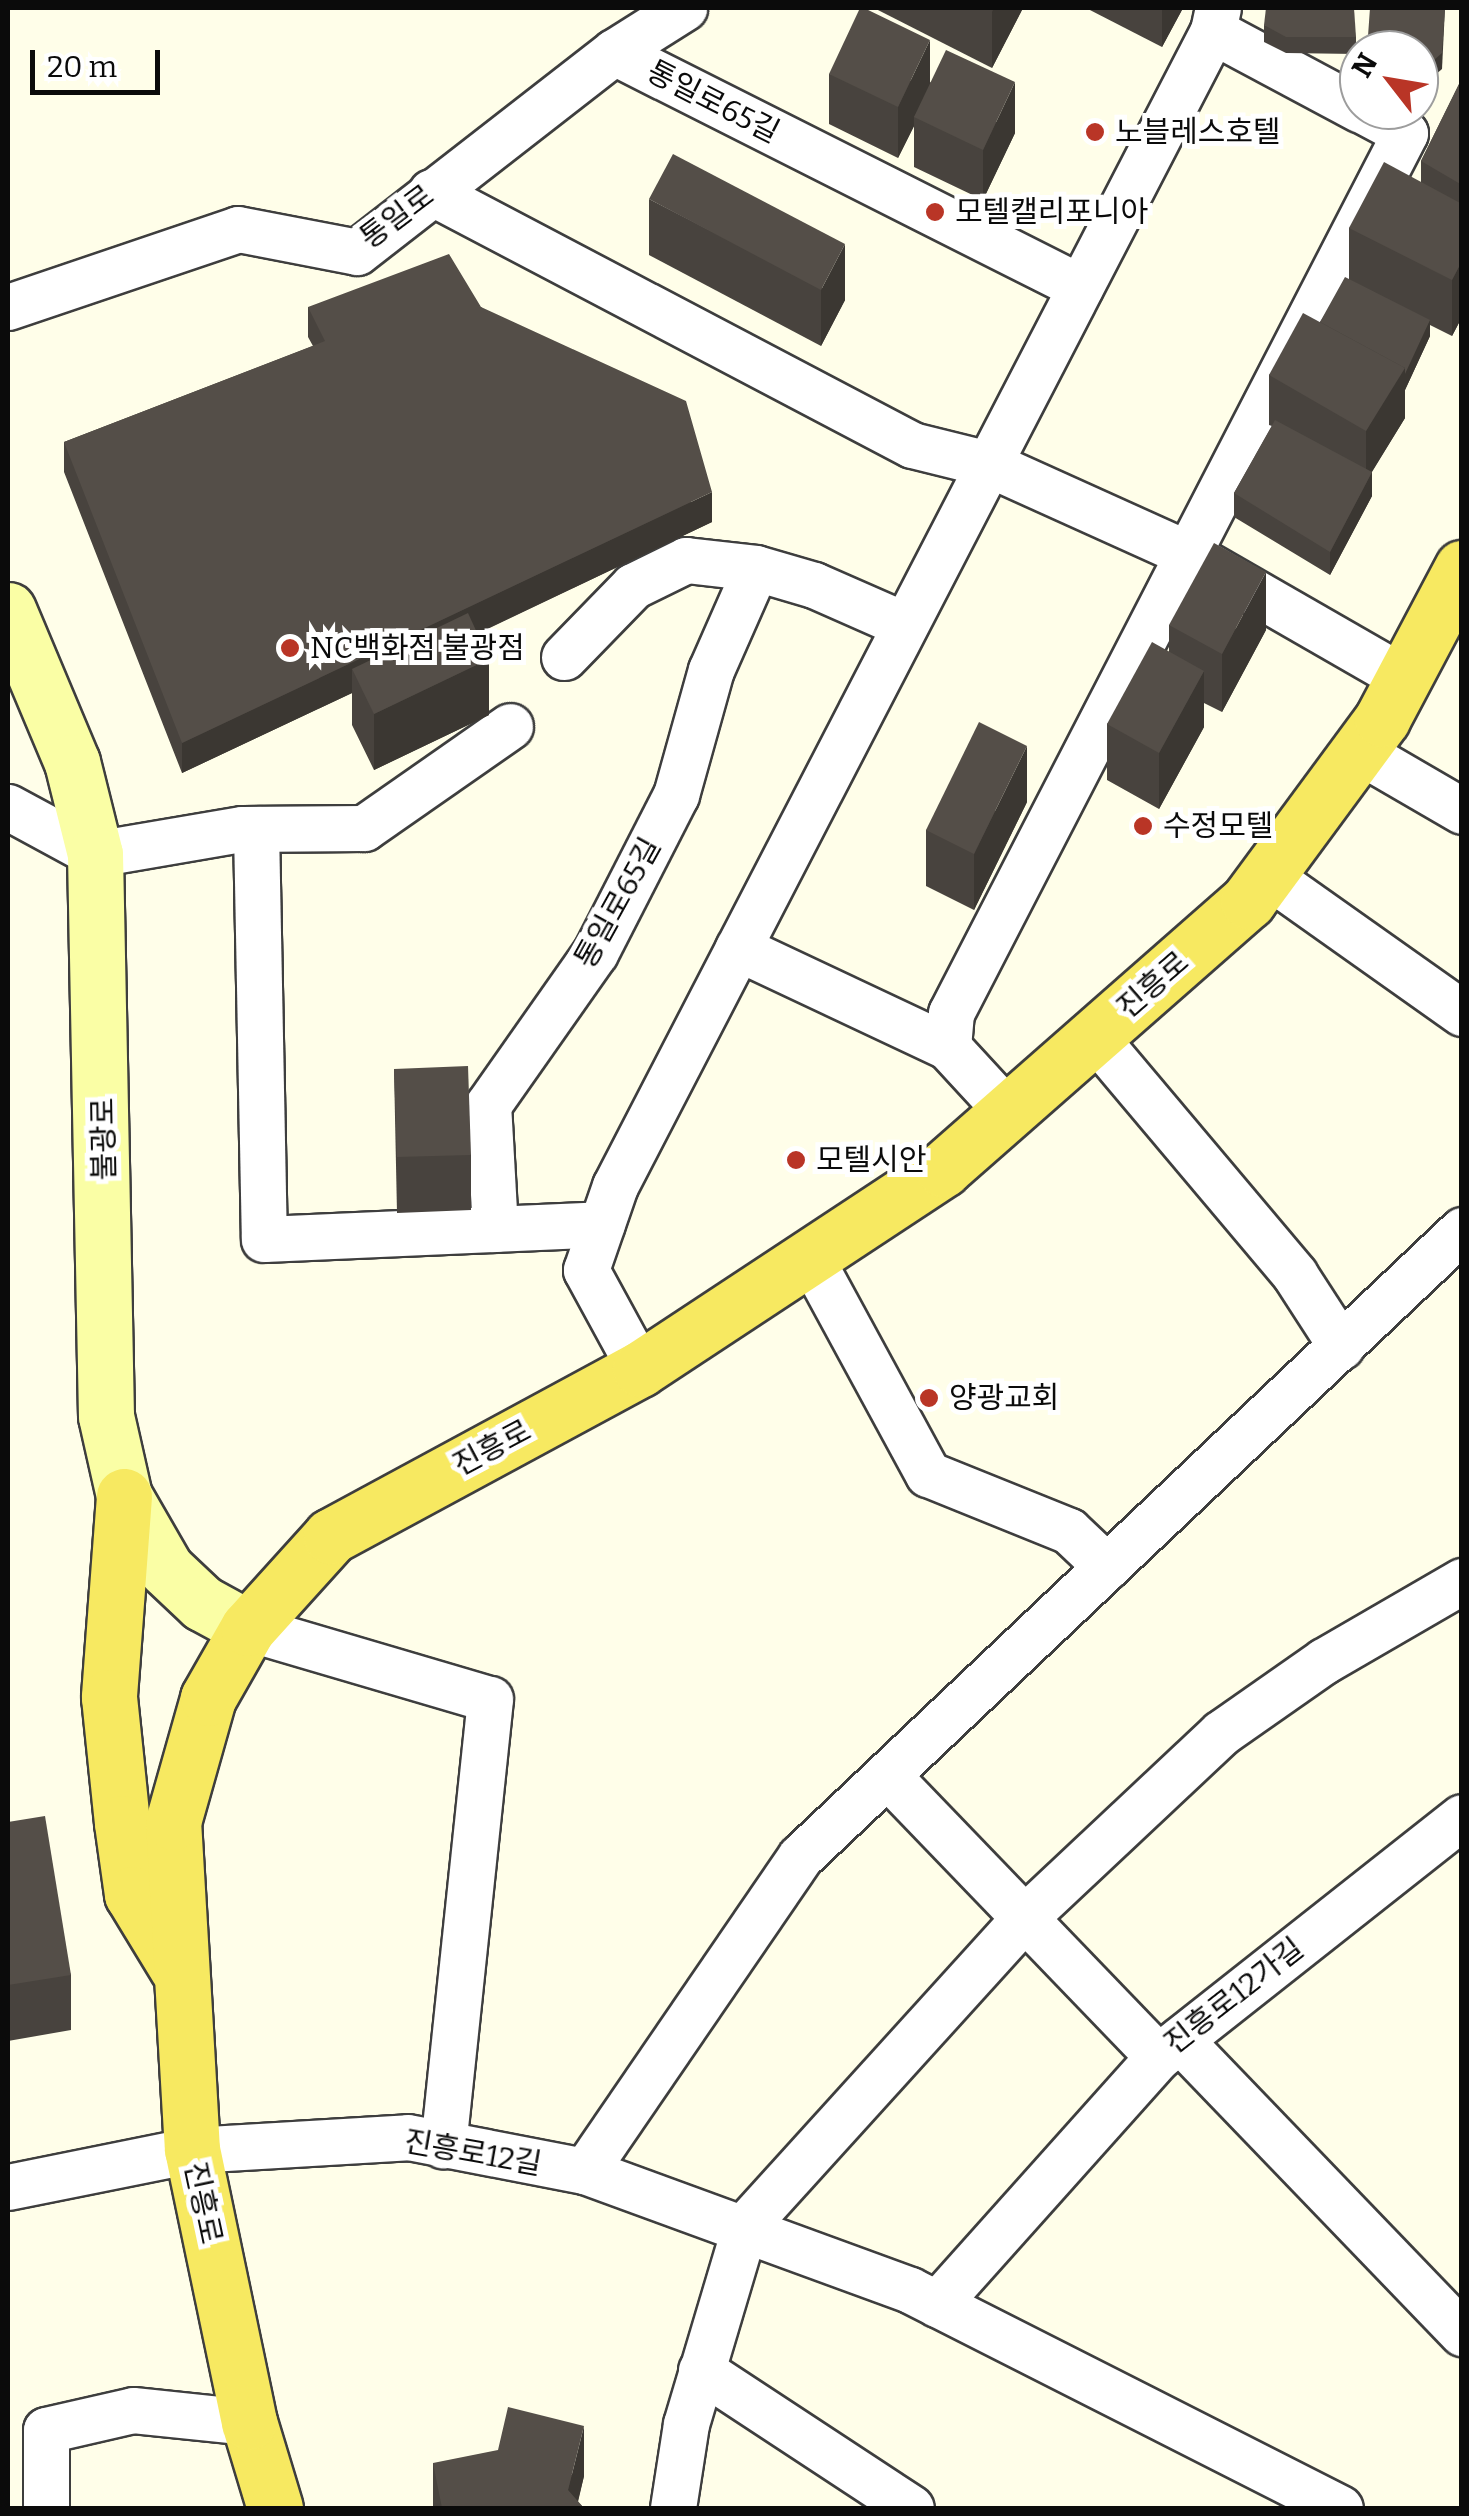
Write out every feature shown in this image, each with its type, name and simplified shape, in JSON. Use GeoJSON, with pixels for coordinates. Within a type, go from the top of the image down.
{"type":"FeatureCollection","features":[{"type":"Feature","properties":{"kind":"main road","name":"진흥로"},"geometry":{"type":"LineString","coordinates":[[275,2508],[249,2422],[192,2150],[173,1822],[208,1698],[248,1628],[331,1536],[640,1369],[944,1169],[1248,901],[1359,751],[1404,678],[1462,568]]}},
{"type":"Feature","properties":{"kind":"main road","name":"불광로"},"geometry":{"type":"LineString","coordinates":[[8,610],[72,762],[94,854],[106,1416],[124,1496],[166,1569],[202,1603],[248,1628]]}},
{"type":"Feature","properties":{"kind":"main road"},"geometry":{"type":"LineString","coordinates":[[124,1496],[109,1697],[125,1856],[132,1894],[181,1976]]}},
{"type":"Feature","properties":{"kind":"street","name":"통일로"},"geometry":{"type":"LineString","coordinates":[[8,307],[238,230],[358,252],[614,52],[684,8]]}},
{"type":"Feature","properties":{"kind":"street"},"geometry":{"type":"LineString","coordinates":[[640,1369],[586,1270],[615,1186],[1215,19],[1339,96]]}},
{"type":"Feature","properties":{"kind":"street","name":"통일로65길"},"geometry":{"type":"LineString","coordinates":[[614,52],[1080,287]]}},
{"type":"Feature","properties":{"kind":"street"},"geometry":{"type":"LineString","coordinates":[[948,1047],[951,1013],[1405,133],[1399,130]]}},
{"type":"Feature","properties":{"kind":"street"},"geometry":{"type":"LineString","coordinates":[[431,192],[912,445],[989,464],[1188,554],[1404,678]]}},
{"type":"Feature","properties":{"kind":"street"},"geometry":{"type":"LineString","coordinates":[[564,657],[633,586],[686,560],[756,568],[814,584],[905,625]]}},
{"type":"Feature","properties":{"kind":"street","name":"통일로65길"},"geometry":{"type":"LineString","coordinates":[[496,1229],[488,1106],[594,953],[676,795],[711,670],[756,568]]}},
{"type":"Feature","properties":{"kind":"street"},"geometry":{"type":"LineString","coordinates":[[8,807],[94,854],[256,829],[364,828],[510,726]]}},
{"type":"Feature","properties":{"kind":"street"},"geometry":{"type":"LineString","coordinates":[[1359,751],[1462,810]]}},
{"type":"Feature","properties":{"kind":"street"},"geometry":{"type":"LineString","coordinates":[[256,829],[264,1239],[602,1224]]}},
{"type":"Feature","properties":{"kind":"street"},"geometry":{"type":"LineString","coordinates":[[1267,875],[1462,1013]]}},
{"type":"Feature","properties":{"kind":"street"},"geometry":{"type":"LineString","coordinates":[[738,948],[948,1047],[1008,1112]]}},
{"type":"Feature","properties":{"kind":"street"},"geometry":{"type":"LineString","coordinates":[[1094,1036],[1294,1275],[1341,1346]]}},
{"type":"Feature","properties":{"kind":"street"},"geometry":{"type":"LineString","coordinates":[[584,2171],[800,1856],[1462,1230]]}},
{"type":"Feature","properties":{"kind":"street"},"geometry":{"type":"LineString","coordinates":[[810,1257],[928,1474],[1069,1531],[1107,1567]]}},
{"type":"Feature","properties":{"kind":"street"},"geometry":{"type":"LineString","coordinates":[[672,2508],[701,2370],[745,2226],[1022,1920],[1222,1733],[1324,1660],[1462,1581]]}},
{"type":"Feature","properties":{"kind":"street"},"geometry":{"type":"LineString","coordinates":[[248,1628],[490,1699],[443,2146]]}},
{"type":"Feature","properties":{"kind":"street","name":"진흥로12가길"},"geometry":{"type":"LineString","coordinates":[[887,1774],[1022,1920],[1169,2049],[1462,1817]]}},
{"type":"Feature","properties":{"kind":"street"},"geometry":{"type":"LineString","coordinates":[[937,2304],[1169,2049],[1333,2199],[1462,2333]]}},
{"type":"Feature","properties":{"kind":"street","name":"진흥로12길"},"geometry":{"type":"LineString","coordinates":[[8,2187],[192,2150],[408,2137],[584,2171],[745,2226],[937,2304],[1340,2508]]}},
{"type":"Feature","properties":{"kind":"street"},"geometry":{"type":"LineString","coordinates":[[701,2370],[910,2508]]}},
{"type":"Feature","properties":{"kind":"street"},"geometry":{"type":"LineString","coordinates":[[46,2508],[46,2430],[133,2410],[249,2422]]}},
{"type":"Feature","properties":{"kind":"building"},"geometry":{"type":"Polygon","coordinates":[[[860,8],[930,40],[898,107],[829,74],[860,8]]]}},
{"type":"Feature","properties":{"kind":"building"},"geometry":{"type":"Polygon","coordinates":[[[1266,8],[1354,8],[1356,30],[1339,30],[1339,37],[1286,37],[1264,25],[1266,8]]]}},
{"type":"Feature","properties":{"kind":"building"},"geometry":{"type":"Polygon","coordinates":[[[1370,8],[1445,8],[1439,56],[1439,30],[1368,30],[1370,8]]]}},
{"type":"Feature","properties":{"kind":"building"},"geometry":{"type":"Polygon","coordinates":[[[946,50],[1015,82],[983,150],[914,117],[946,50]]]}},
{"type":"Feature","properties":{"kind":"building"},"geometry":{"type":"Polygon","coordinates":[[[1462,78],[1462,185],[1421,161],[1462,78]]]}},
{"type":"Feature","properties":{"kind":"building"},"geometry":{"type":"Polygon","coordinates":[[[673,154],[845,244],[821,290],[649,199],[673,154]]]}},
{"type":"Feature","properties":{"kind":"building"},"geometry":{"type":"Polygon","coordinates":[[[1384,162],[1462,204],[1462,261],[1452,280],[1349,228],[1384,162]]]}},
{"type":"Feature","properties":{"kind":"building","name":"NC백화점 불광점"},"geometry":{"type":"Polygon","coordinates":[[[449,254],[481,307],[686,401],[712,492],[182,743],[64,442],[325,341],[308,307],[449,254]]]}},
{"type":"Feature","properties":{"kind":"building"},"geometry":{"type":"Polygon","coordinates":[[[1345,277],[1430,320],[1405,374],[1405,368],[1320,322],[1345,277]]]}},
{"type":"Feature","properties":{"kind":"building"},"geometry":{"type":"Polygon","coordinates":[[[1303,313],[1405,368],[1366,431],[1269,375],[1303,313]]]}},
{"type":"Feature","properties":{"kind":"building"},"geometry":{"type":"Polygon","coordinates":[[[1275,420],[1372,472],[1330,552],[1234,493],[1275,420]]]}},
{"type":"Feature","properties":{"kind":"building"},"geometry":{"type":"Polygon","coordinates":[[[1214,543],[1266,572],[1222,654],[1169,625],[1214,543]]]}},
{"type":"Feature","properties":{"kind":"building"},"geometry":{"type":"Polygon","coordinates":[[[468,613],[489,659],[374,714],[352,669],[468,613]]]}},
{"type":"Feature","properties":{"kind":"building"},"geometry":{"type":"Polygon","coordinates":[[[1152,642],[1204,671],[1159,753],[1107,724],[1152,642]]]}},
{"type":"Feature","properties":{"kind":"building"},"geometry":{"type":"Polygon","coordinates":[[[979,722],[1027,746],[974,854],[926,830],[979,722]]]}},
{"type":"Feature","properties":{"kind":"building"},"geometry":{"type":"Polygon","coordinates":[[[468,1066],[471,1155],[397,1157],[394,1069],[468,1066]]]}},
{"type":"Feature","properties":{"kind":"building"},"geometry":{"type":"Polygon","coordinates":[[[45,1816],[71,1975],[8,1985],[8,1822],[45,1816]]]}},
{"type":"Feature","properties":{"kind":"building"},"geometry":{"type":"Polygon","coordinates":[[[508,2407],[584,2426],[568,2490],[584,2508],[442,2508],[433,2463],[498,2450],[508,2407]]]}},
{"type":"Feature","properties":{"kind":"place","name":"노블레스호텔"},"geometry":{"type":"Point","coordinates":[1095,132]}},
{"type":"Feature","properties":{"kind":"place","name":"모텔캘리포니아"},"geometry":{"type":"Point","coordinates":[935,212]}},
{"type":"Feature","properties":{"kind":"place","name":"NC백화점 불광점"},"geometry":{"type":"Point","coordinates":[290,648]}},
{"type":"Feature","properties":{"kind":"place","name":"수정모텔"},"geometry":{"type":"Point","coordinates":[1143,826]}},
{"type":"Feature","properties":{"kind":"place","name":"모텔시안"},"geometry":{"type":"Point","coordinates":[796,1160]}},
{"type":"Feature","properties":{"kind":"place","name":"양광교회"},"geometry":{"type":"Point","coordinates":[929,1398]}}]}
